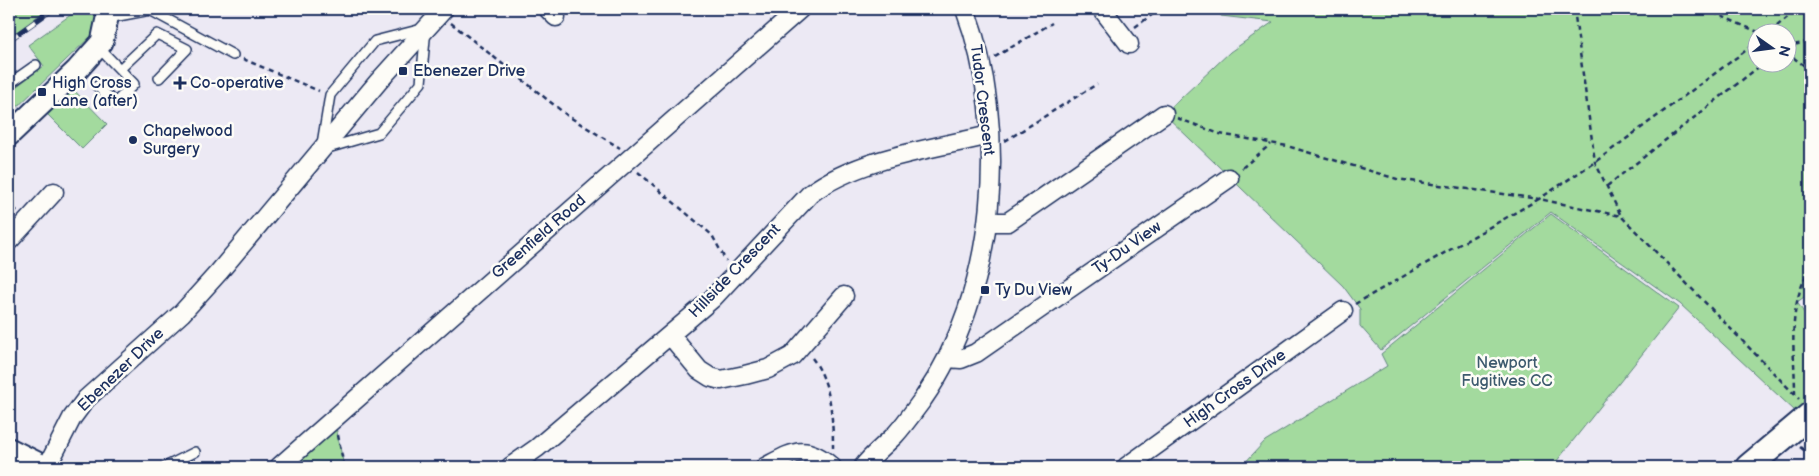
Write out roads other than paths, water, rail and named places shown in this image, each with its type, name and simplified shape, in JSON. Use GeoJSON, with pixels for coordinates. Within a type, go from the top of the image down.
{"type":"FeatureCollection","features":[{"type":"Feature","properties":{"kind":"main road"},"geometry":{"type":"LineString","coordinates":[[1748,467],[1805,408]]}},
{"type":"Feature","properties":{"kind":"street","name":"Greenfield Road"},"geometry":{"type":"LineString","coordinates":[[279,467],[334,416],[800,9]]}},
{"type":"Feature","properties":{"kind":"street","name":"Tudor Crescent"},"geometry":{"type":"LineString","coordinates":[[863,467],[896,434],[923,399],[947,358],[974,285],[987,222],[990,143],[981,65],[973,30],[964,9]]}},
{"type":"Feature","properties":{"kind":"street"},"geometry":{"type":"LineString","coordinates":[[1102,9],[1126,40]]}},
{"type":"Feature","properties":{"kind":"street","name":"Ebenezer Drive"},"geometry":{"type":"LineString","coordinates":[[46,467],[72,418],[86,399],[182,313],[442,11]]}},
{"type":"Feature","properties":{"kind":"street"},"geometry":{"type":"LineString","coordinates":[[9,135],[77,70],[102,42],[109,13]]}},
{"type":"Feature","properties":{"kind":"street"},"geometry":{"type":"LineString","coordinates":[[987,222],[1008,222],[1164,114]]}},
{"type":"Feature","properties":{"kind":"street","name":"Hillside Crescent"},"geometry":{"type":"LineString","coordinates":[[510,467],[537,448],[671,336],[712,299],[810,194],[826,182],[879,162],[990,143]]}},
{"type":"Feature","properties":{"kind":"street","name":"Ty-Du View"},"geometry":{"type":"LineString","coordinates":[[947,358],[961,359],[976,353],[1229,178]]}},
{"type":"Feature","properties":{"kind":"street"},"geometry":{"type":"LineString","coordinates":[[9,241],[54,192]]}},
{"type":"Feature","properties":{"kind":"street"},"geometry":{"type":"LineString","coordinates":[[671,336],[699,370],[721,380],[768,370],[792,356],[844,296]]}},
{"type":"Feature","properties":{"kind":"street","name":"High Cross Drive"},"geometry":{"type":"LineString","coordinates":[[1126,467],[1343,310]]}},
{"type":"Feature","properties":{"kind":"street"},"geometry":{"type":"LineString","coordinates":[[9,449],[46,467]]}},
{"type":"Feature","properties":{"kind":"street"},"geometry":{"type":"LineString","coordinates":[[765,467],[799,452],[811,452],[829,465]]}},
{"type":"Feature","properties":{"kind":"lane"},"geometry":{"type":"LineString","coordinates":[[109,13],[150,10],[233,55]]}},
{"type":"Feature","properties":{"kind":"lane"},"geometry":{"type":"LineString","coordinates":[[426,28],[421,83],[385,126],[378,133],[321,150],[330,95],[376,41],[426,28]]}},
{"type":"Feature","properties":{"kind":"lane"},"geometry":{"type":"LineString","coordinates":[[120,69],[157,34],[187,49],[159,78]]}},
{"type":"Feature","properties":{"kind":"lane"},"geometry":{"type":"LineString","coordinates":[[97,47],[134,84],[115,103],[97,86]]}},
{"type":"Feature","properties":{"kind":"lane"},"geometry":{"type":"LineString","coordinates":[[9,84],[36,65]]}},
{"type":"Feature","properties":{"kind":"lane"},"geometry":{"type":"LineString","coordinates":[[165,467],[195,452]]}},
{"type":"Feature","properties":{"kind":"railway"},"geometry":{"type":"LineString","coordinates":[[9,40],[53,9]]}},
{"type":"Feature","properties":{"kind":"place","name":"Ebenezer Drive"},"geometry":{"type":"Point","coordinates":[403,71]}},
{"type":"Feature","properties":{"kind":"place","name":"Co-operative"},"geometry":{"type":"Point","coordinates":[180,83]}},
{"type":"Feature","properties":{"kind":"place","name":"High Cross Lane (after)"},"geometry":{"type":"Point","coordinates":[42,92]}},
{"type":"Feature","properties":{"kind":"place","name":"Chapelwood Surgery"},"geometry":{"type":"Point","coordinates":[133,140]}},
{"type":"Feature","properties":{"kind":"place","name":"Ty Du View"},"geometry":{"type":"Point","coordinates":[985,290]}},
{"type":"Feature","properties":{"kind":"park label","name":"Newport Fugitives CC"},"geometry":{"type":"Point","coordinates":[1507,372]}}]}
